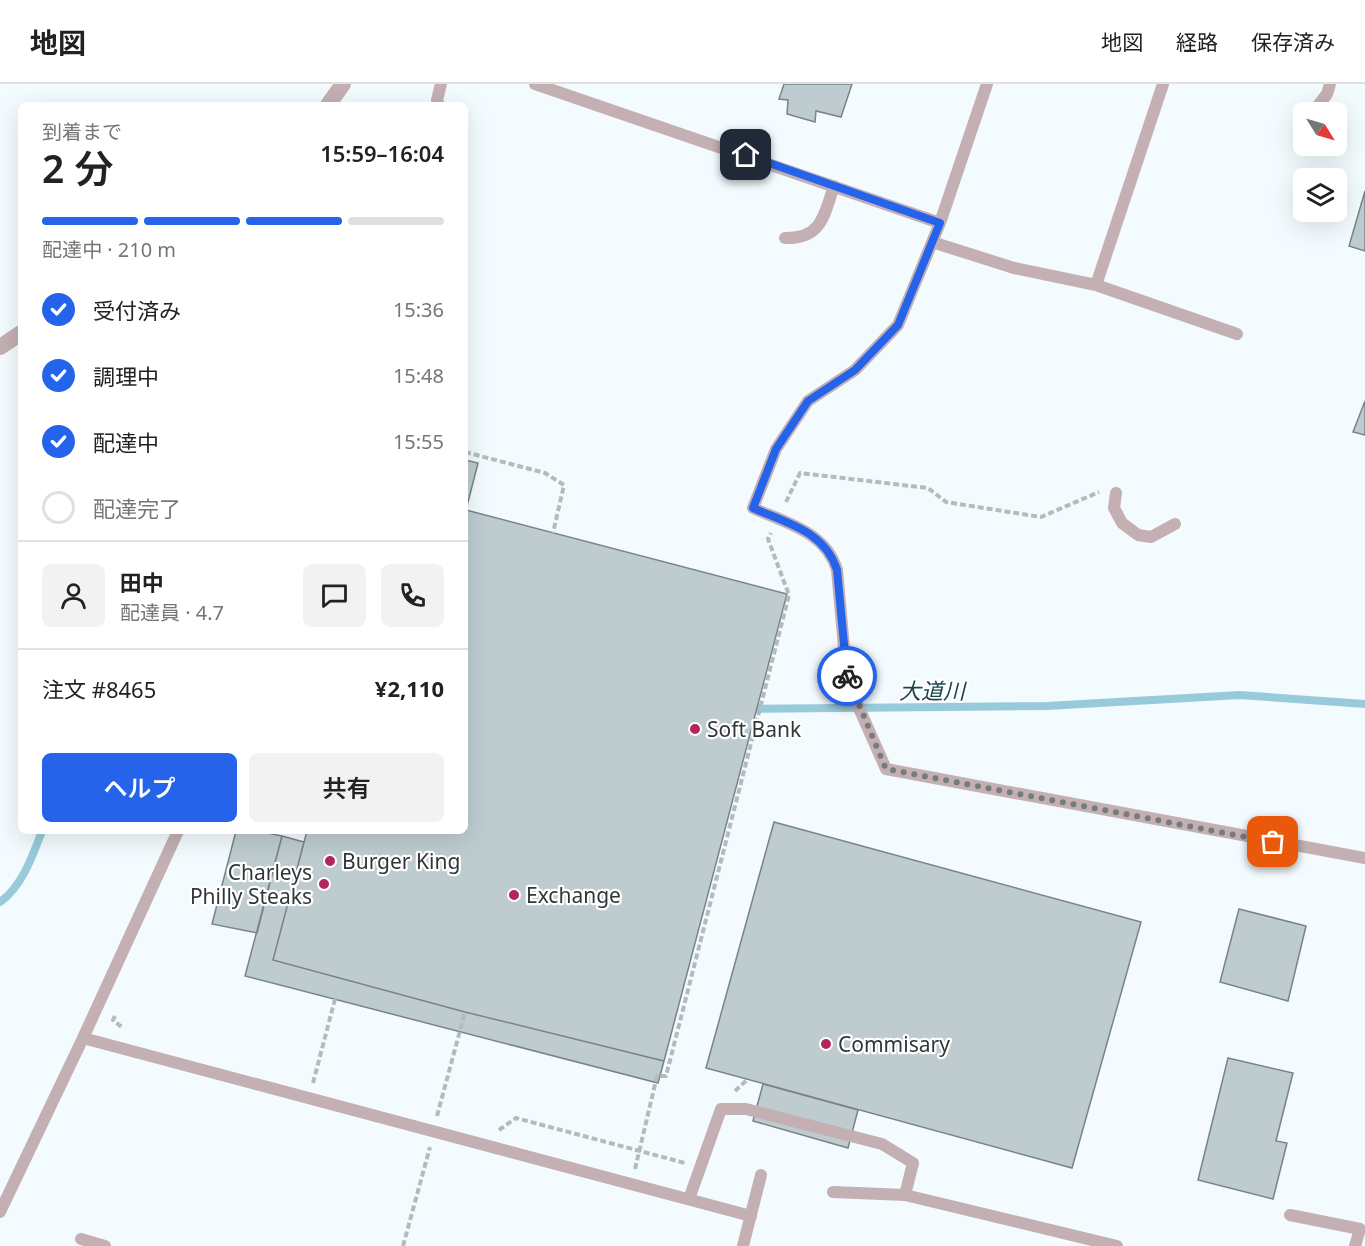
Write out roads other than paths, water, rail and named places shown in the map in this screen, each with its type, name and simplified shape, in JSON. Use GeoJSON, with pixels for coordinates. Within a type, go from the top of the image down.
{"type":"FeatureCollection","features":[{"type":"Feature","properties":{"kind":"street"},"geometry":{"type":"LineString","coordinates":[[330,102],[343,84]]}},
{"type":"Feature","properties":{"kind":"street"},"geometry":{"type":"LineString","coordinates":[[0,346],[18,335]]}},
{"type":"Feature","properties":{"kind":"lane"},"geometry":{"type":"LineString","coordinates":[[438,102],[441,84]]}},
{"type":"Feature","properties":{"kind":"lane"},"geometry":{"type":"LineString","coordinates":[[535,84],[940,223]]}},
{"type":"Feature","properties":{"kind":"lane"},"geometry":{"type":"LineString","coordinates":[[987,84],[940,223],[898,325],[855,370],[808,401],[776,449],[753,508],[812,534],[832,554],[837,570],[848,681],[886,769],[1365,858]]}},
{"type":"Feature","properties":{"kind":"lane"},"geometry":{"type":"LineString","coordinates":[[1096,285],[1163,84]]}},
{"type":"Feature","properties":{"kind":"lane"},"geometry":{"type":"LineString","coordinates":[[1321,102],[1327,94],[1330,84]]}},
{"type":"Feature","properties":{"kind":"lane"},"geometry":{"type":"LineString","coordinates":[[785,238],[801,238],[814,231],[822,218],[834,186]]}},
{"type":"Feature","properties":{"kind":"lane"},"geometry":{"type":"LineString","coordinates":[[932,242],[1014,268],[1096,285],[1238,334]]}},
{"type":"Feature","properties":{"kind":"lane"},"geometry":{"type":"LineString","coordinates":[[1112,491],[1114,508],[1122,523],[1138,535],[1151,537],[1175,524]]}},
{"type":"Feature","properties":{"kind":"lane"},"geometry":{"type":"LineString","coordinates":[[0,1212],[177,834]]}},
{"type":"Feature","properties":{"kind":"lane"},"geometry":{"type":"LineString","coordinates":[[83,1038],[751,1216]]}},
{"type":"Feature","properties":{"kind":"lane"},"geometry":{"type":"LineString","coordinates":[[689,1199],[721,1109],[746,1109],[882,1144],[912,1163],[905,1195]]}},
{"type":"Feature","properties":{"kind":"lane"},"geometry":{"type":"LineString","coordinates":[[743,1246],[761,1175]]}},
{"type":"Feature","properties":{"kind":"lane"},"geometry":{"type":"LineString","coordinates":[[833,1192],[905,1195],[1113,1246]]}},
{"type":"Feature","properties":{"kind":"lane"},"geometry":{"type":"LineString","coordinates":[[1290,1215],[1360,1229],[1355,1246]]}},
{"type":"Feature","properties":{"kind":"lane"},"geometry":{"type":"LineString","coordinates":[[81,1239],[105,1246]]}},
{"type":"Feature","properties":{"kind":"waterway","name":"大道川"},"geometry":{"type":"LineString","coordinates":[[749,709],[1047,706],[1240,695],[1365,704]]}},
{"type":"Feature","properties":{"kind":"waterway"},"geometry":{"type":"LineString","coordinates":[[0,902],[8,896],[21,879],[41,834]]}},
{"type":"Feature","properties":{"kind":"place","name":"Soft Bank"},"geometry":{"type":"Point","coordinates":[695,729]}},
{"type":"Feature","properties":{"kind":"place","name":"Burger King"},"geometry":{"type":"Point","coordinates":[330,861]}},
{"type":"Feature","properties":{"kind":"place","name":"Charleys Philly Steaks"},"geometry":{"type":"Point","coordinates":[324,884]}},
{"type":"Feature","properties":{"kind":"place","name":"Exchange"},"geometry":{"type":"Point","coordinates":[514,895]}},
{"type":"Feature","properties":{"kind":"place","name":"Commisary"},"geometry":{"type":"Point","coordinates":[826,1044]}}]}
